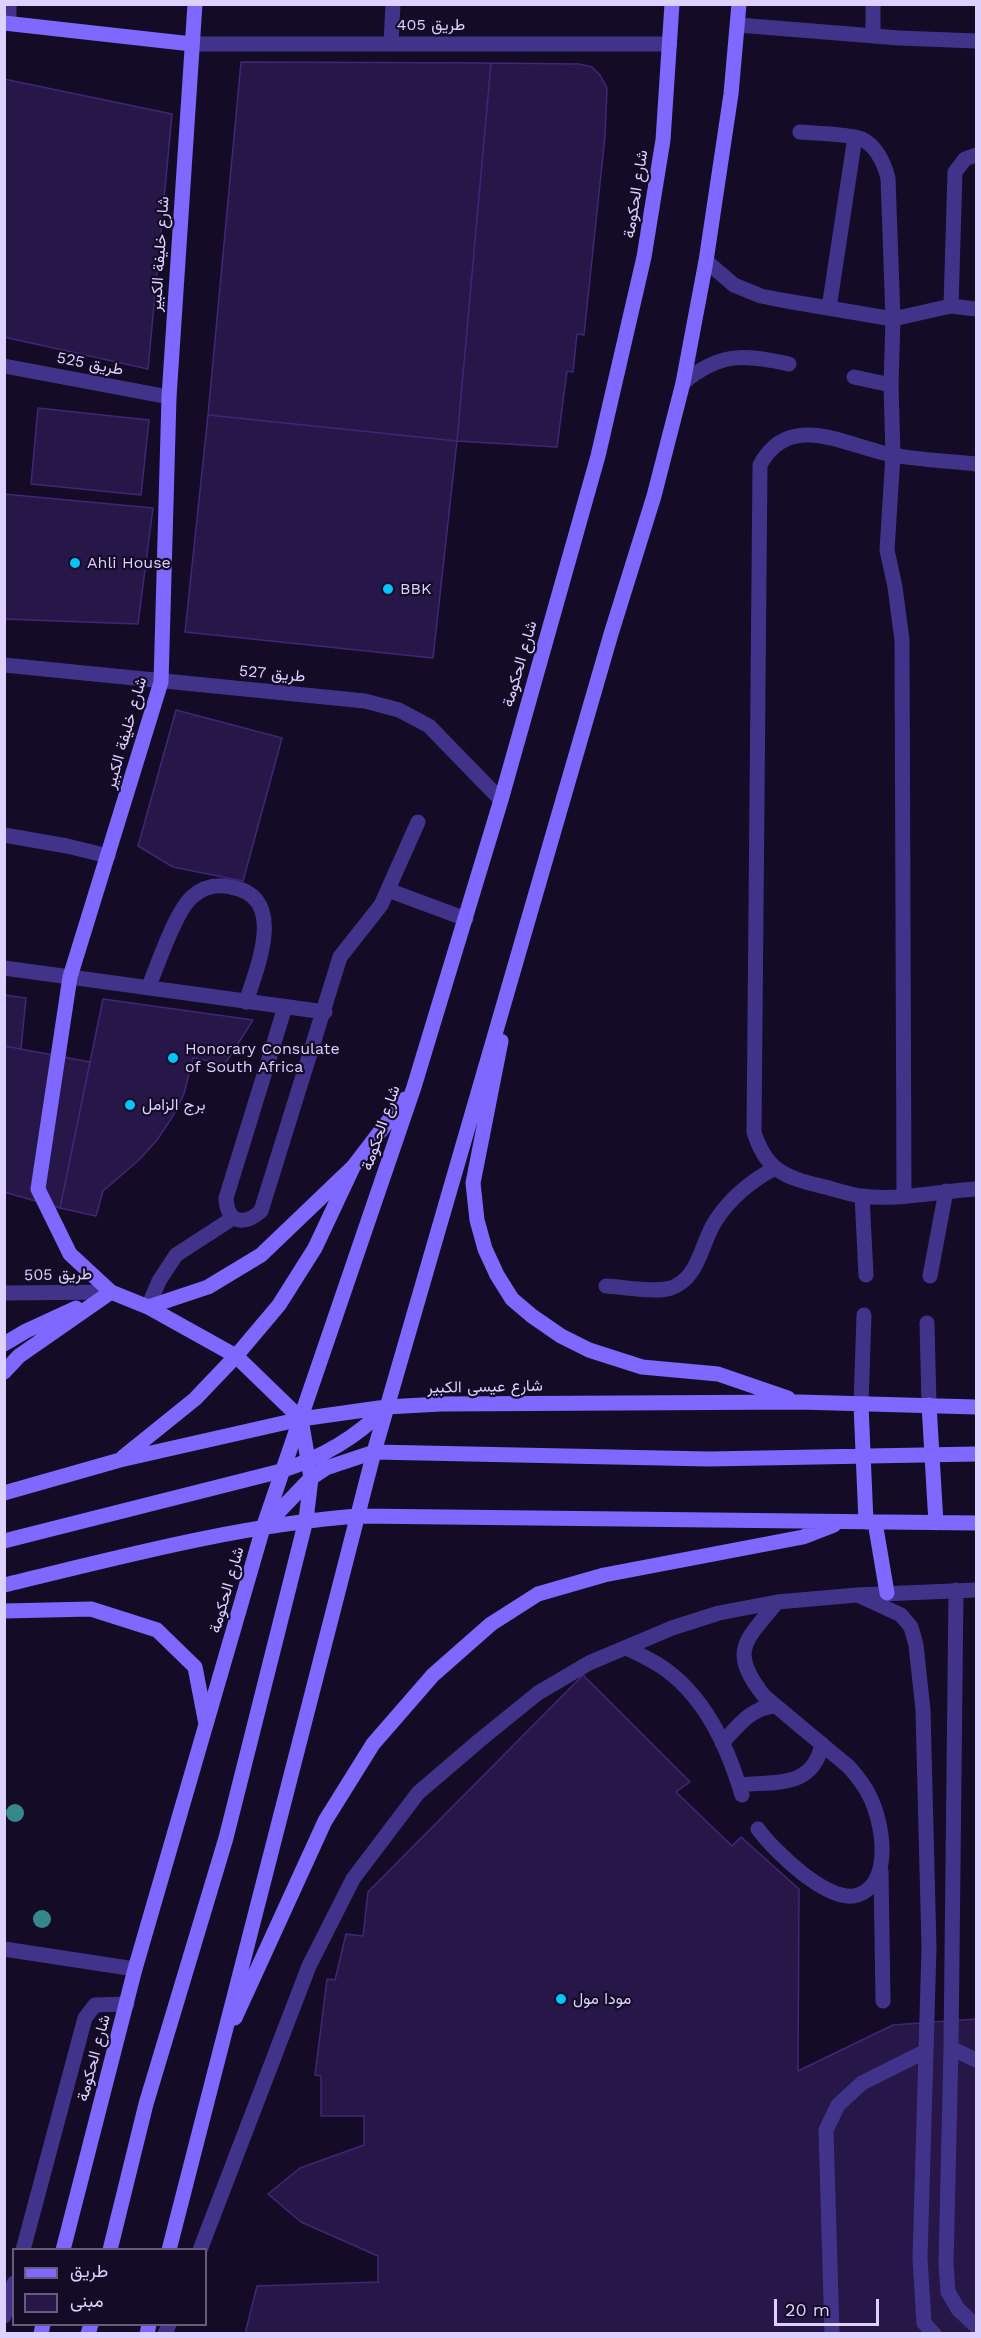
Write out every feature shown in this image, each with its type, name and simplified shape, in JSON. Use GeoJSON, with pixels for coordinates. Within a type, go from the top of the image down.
{"type":"FeatureCollection","features":[{"type":"Feature","properties":{"kind":"main road","name":"شارع خليفة الكبير"},"geometry":{"type":"LineString","coordinates":[[111,1292],[70,1254],[38,1189],[70,977],[161,682],[169,397],[195,4]]}},
{"type":"Feature","properties":{"kind":"main road","name":"شارع الحكومة"},"geometry":{"type":"LineString","coordinates":[[64,2248],[135,1969],[263,1528],[414,1087],[501,800],[598,456],[644,257],[663,140],[672,4]]}},
{"type":"Feature","properties":{"kind":"main road"},"geometry":{"type":"LineString","coordinates":[[170,2248],[386,1407],[611,634],[654,496],[683,383],[722,162],[739,4]]}},
{"type":"Feature","properties":{"kind":"main road"},"geometry":{"type":"LineString","coordinates":[[7,23],[192,44]]}},
{"type":"Feature","properties":{"kind":"main road"},"geometry":{"type":"LineString","coordinates":[[523,935],[473,1183],[477,1220],[485,1249],[497,1275],[512,1299],[532,1316],[561,1336],[589,1350],[642,1366],[718,1374],[799,1402]]}},
{"type":"Feature","properties":{"kind":"main road"},"geometry":{"type":"LineString","coordinates":[[148,1307],[208,1287],[261,1254],[353,1167],[414,1087]]}},
{"type":"Feature","properties":{"kind":"main road"},"geometry":{"type":"LineString","coordinates":[[120,1460],[195,1399],[236,1356],[279,1305],[315,1248],[353,1167]]}},
{"type":"Feature","properties":{"kind":"main road"},"geometry":{"type":"LineString","coordinates":[[4,1372],[19,1356],[111,1292]]}},
{"type":"Feature","properties":{"kind":"main road"},"geometry":{"type":"LineString","coordinates":[[4,1344],[26,1331],[111,1292],[148,1307],[236,1356],[301,1419],[311,1478],[306,1520],[226,1838],[146,2104],[110,2248]]}},
{"type":"Feature","properties":{"kind":"main road","name":"شارع عيسى الكبير"},"geometry":{"type":"LineString","coordinates":[[4,1493],[120,1460],[301,1419],[386,1407],[453,1404],[799,1402],[976,1407]]}},
{"type":"Feature","properties":{"kind":"main road"},"geometry":{"type":"LineString","coordinates":[[861,1405],[863,1456],[871,1522],[887,1593]]}},
{"type":"Feature","properties":{"kind":"main road"},"geometry":{"type":"LineString","coordinates":[[929,1405],[936,1523]]}},
{"type":"Feature","properties":{"kind":"main road"},"geometry":{"type":"LineString","coordinates":[[4,1541],[309,1462],[342,1444],[370,1424],[386,1407]]}},
{"type":"Feature","properties":{"kind":"main road"},"geometry":{"type":"LineString","coordinates":[[263,1528],[311,1478],[326,1468],[374,1452],[697,1459],[976,1454]]}},
{"type":"Feature","properties":{"kind":"main road"},"geometry":{"type":"LineString","coordinates":[[4,1585],[170,1546],[306,1520],[358,1516],[976,1523]]}},
{"type":"Feature","properties":{"kind":"main road"},"geometry":{"type":"LineString","coordinates":[[219,2051],[325,1821],[373,1744],[433,1675],[491,1624],[538,1594],[604,1575],[803,1538],[841,1522]]}},
{"type":"Feature","properties":{"kind":"main road"},"geometry":{"type":"LineString","coordinates":[[4,1611],[91,1609],[157,1630],[195,1667],[206,1728]]}},
{"type":"Feature","properties":{"kind":"street"},"geometry":{"type":"LineString","coordinates":[[7,23],[9,4]]}},
{"type":"Feature","properties":{"kind":"street"},"geometry":{"type":"LineString","coordinates":[[391,43],[393,4]]}},
{"type":"Feature","properties":{"kind":"street"},"geometry":{"type":"LineString","coordinates":[[873,4],[873,36]]}},
{"type":"Feature","properties":{"kind":"street"},"geometry":{"type":"LineString","coordinates":[[738,25],[873,36],[976,41]]}},
{"type":"Feature","properties":{"kind":"street","name":"طريق 405"},"geometry":{"type":"LineString","coordinates":[[192,44],[670,44]]}},
{"type":"Feature","properties":{"kind":"street"},"geometry":{"type":"LineString","coordinates":[[800,132],[861,138],[882,159],[888,178],[893,455],[887,550],[895,587],[902,640],[904,1196]]}},
{"type":"Feature","properties":{"kind":"street"},"geometry":{"type":"LineString","coordinates":[[829,308],[855,138]]}},
{"type":"Feature","properties":{"kind":"street"},"geometry":{"type":"LineString","coordinates":[[951,306],[955,172],[965,159],[976,155]]}},
{"type":"Feature","properties":{"kind":"street"},"geometry":{"type":"LineString","coordinates":[[706,261],[734,285],[761,296],[892,319],[951,306],[976,309]]}},
{"type":"Feature","properties":{"kind":"street"},"geometry":{"type":"LineString","coordinates":[[683,383],[697,371],[714,362],[732,357],[751,357],[789,364]]}},
{"type":"Feature","properties":{"kind":"street","name":"طريق 525"},"geometry":{"type":"LineString","coordinates":[[4,366],[169,397]]}},
{"type":"Feature","properties":{"kind":"street"},"geometry":{"type":"LineString","coordinates":[[854,377],[891,385]]}},
{"type":"Feature","properties":{"kind":"street"},"geometry":{"type":"LineString","coordinates":[[976,464],[893,455],[830,436],[801,435],[787,438],[774,445],[760,465],[754,1132],[763,1154],[775,1168],[790,1179],[862,1196],[904,1196],[976,1189]]}},
{"type":"Feature","properties":{"kind":"street","name":"طريق 527"},"geometry":{"type":"LineString","coordinates":[[4,665],[365,701],[399,710],[429,726],[501,800]]}},
{"type":"Feature","properties":{"kind":"street"},"geometry":{"type":"LineString","coordinates":[[285,1007],[228,1186],[226,1209],[233,1218],[242,1221],[252,1219],[261,1211],[325,1012],[340,957],[372,918],[388,890],[418,822]]}},
{"type":"Feature","properties":{"kind":"street"},"geometry":{"type":"LineString","coordinates":[[4,835],[108,856]]}},
{"type":"Feature","properties":{"kind":"street"},"geometry":{"type":"LineString","coordinates":[[148,988],[183,907],[193,896],[206,888],[220,885],[235,887],[248,894],[258,904],[264,918],[266,933],[246,1002]]}},
{"type":"Feature","properties":{"kind":"street"},"geometry":{"type":"LineString","coordinates":[[388,890],[466,919]]}},
{"type":"Feature","properties":{"kind":"street"},"geometry":{"type":"LineString","coordinates":[[4,968],[325,1012]]}},
{"type":"Feature","properties":{"kind":"street"},"geometry":{"type":"LineString","coordinates":[[606,1286],[662,1290],[683,1282],[691,1273],[715,1221],[728,1203],[752,1182],[775,1168]]}},
{"type":"Feature","properties":{"kind":"street"},"geometry":{"type":"LineString","coordinates":[[930,1276],[946,1191]]}},
{"type":"Feature","properties":{"kind":"street"},"geometry":{"type":"LineString","coordinates":[[862,1196],[866,1275]]}},
{"type":"Feature","properties":{"kind":"street"},"geometry":{"type":"LineString","coordinates":[[148,1307],[159,1281],[176,1255],[233,1218]]}},
{"type":"Feature","properties":{"kind":"street","name":"طريق 505"},"geometry":{"type":"LineString","coordinates":[[4,1293],[111,1292]]}},
{"type":"Feature","properties":{"kind":"street"},"geometry":{"type":"LineString","coordinates":[[861,1405],[864,1315]]}},
{"type":"Feature","properties":{"kind":"street"},"geometry":{"type":"LineString","coordinates":[[927,1323],[929,1405]]}},
{"type":"Feature","properties":{"kind":"street"},"geometry":{"type":"LineString","coordinates":[[956,1590],[948,2292],[958,2309],[976,2326]]}},
{"type":"Feature","properties":{"kind":"street"},"geometry":{"type":"LineString","coordinates":[[201,2248],[309,1966],[353,1879],[418,1792],[538,1693],[589,1663],[672,1628],[719,1613],[777,1602],[887,1593],[976,1590]]}},
{"type":"Feature","properties":{"kind":"street"},"geometry":{"type":"LineString","coordinates":[[857,1595],[901,1616],[911,1628],[916,1645],[923,1710],[929,1948],[920,2258],[927,2330]]}},
{"type":"Feature","properties":{"kind":"street"},"geometry":{"type":"LineString","coordinates":[[777,1602],[749,1636],[744,1650],[744,1663],[764,1696],[849,1767],[870,1796],[881,1830],[884,2001]]}},
{"type":"Feature","properties":{"kind":"street"},"geometry":{"type":"LineString","coordinates":[[626,1648],[659,1665],[696,1698],[712,1722],[740,1790],[795,1780],[814,1766],[822,1744]]}},
{"type":"Feature","properties":{"kind":"street"},"geometry":{"type":"LineString","coordinates":[[722,1743],[750,1714],[759,1708],[776,1706]]}},
{"type":"Feature","properties":{"kind":"street"},"geometry":{"type":"LineString","coordinates":[[758,1829],[780,1854],[816,1883],[837,1895],[858,1895],[882,1871]]}},
{"type":"Feature","properties":{"kind":"street"},"geometry":{"type":"LineString","coordinates":[[4,1949],[135,1969]]}},
{"type":"Feature","properties":{"kind":"street"},"geometry":{"type":"LineString","coordinates":[[23,2248],[85,2018],[94,2005],[127,2004]]}},
{"type":"Feature","properties":{"kind":"street"},"geometry":{"type":"LineString","coordinates":[[951,2048],[976,2060]]}},
{"type":"Feature","properties":{"kind":"street"},"geometry":{"type":"LineString","coordinates":[[832,2334],[826,2130],[838,2105],[862,2084],[926,2051]]}},
{"type":"Feature","properties":{"kind":"street"},"geometry":{"type":"LineString","coordinates":[[4,2316],[12,2290]]}},
{"type":"Feature","properties":{"kind":"building"},"geometry":{"type":"Polygon","coordinates":[[[241,62],[491,63],[457,441],[208,415],[241,62]]]}},
{"type":"Feature","properties":{"kind":"building"},"geometry":{"type":"Polygon","coordinates":[[[491,63],[579,64],[592,67],[600,75],[607,88],[605,136],[584,335],[577,334],[573,372],[567,371],[557,447],[457,441],[491,63]]]}},
{"type":"Feature","properties":{"kind":"building"},"geometry":{"type":"Polygon","coordinates":[[[4,79],[172,114],[148,369],[4,337],[4,79]]]}},
{"type":"Feature","properties":{"kind":"building"},"geometry":{"type":"Polygon","coordinates":[[[38,408],[149,420],[141,495],[31,484],[38,408]]]}},
{"type":"Feature","properties":{"kind":"building"},"geometry":{"type":"Polygon","coordinates":[[[208,415],[457,441],[433,658],[185,632],[208,415]]]}},
{"type":"Feature","properties":{"kind":"building","name":"Ahli House"},"geometry":{"type":"Polygon","coordinates":[[[4,494],[153,508],[138,624],[4,619],[4,494]]]}},
{"type":"Feature","properties":{"kind":"building"},"geometry":{"type":"Polygon","coordinates":[[[176,710],[282,738],[243,881],[173,867],[138,846],[176,710]]]}},
{"type":"Feature","properties":{"kind":"building"},"geometry":{"type":"Polygon","coordinates":[[[4,995],[26,998],[21,1049],[5,1046],[4,1049],[4,995]]]}},
{"type":"Feature","properties":{"kind":"building","name":"برج الزامل"},"geometry":{"type":"Polygon","coordinates":[[[103,999],[253,1020],[225,1064],[193,1058],[184,1094],[173,1116],[157,1140],[140,1159],[103,1191],[96,1216],[60,1208],[103,999]]]}},
{"type":"Feature","properties":{"kind":"building"},"geometry":{"type":"Polygon","coordinates":[[[5,1046],[90,1062],[60,1208],[4,1192],[5,1046]]]}},
{"type":"Feature","properties":{"kind":"building","name":"مودا مول"},"geometry":{"type":"Polygon","coordinates":[[[583,1675],[690,1782],[676,1792],[732,1846],[741,1837],[799,1889],[798,2071],[893,2025],[976,2019],[976,2334],[245,2334],[257,2286],[378,2282],[378,2256],[301,2222],[268,2194],[300,2168],[364,2145],[364,2116],[321,2116],[321,2076],[315,2075],[327,1979],[335,1980],[346,1934],[363,1936],[368,1892],[583,1675]]]}},
{"type":"Feature","properties":{"kind":"place","name":"Ahli House"},"geometry":{"type":"Point","coordinates":[75,563]}},
{"type":"Feature","properties":{"kind":"place","name":"BBK"},"geometry":{"type":"Point","coordinates":[388,589]}},
{"type":"Feature","properties":{"kind":"place","name":"Honorary Consulate of South Africa"},"geometry":{"type":"Point","coordinates":[173,1058]}},
{"type":"Feature","properties":{"kind":"place","name":"برج الزامل"},"geometry":{"type":"Point","coordinates":[130,1105]}},
{"type":"Feature","properties":{"kind":"place","name":"مودا مول"},"geometry":{"type":"Point","coordinates":[561,1999]}}]}
